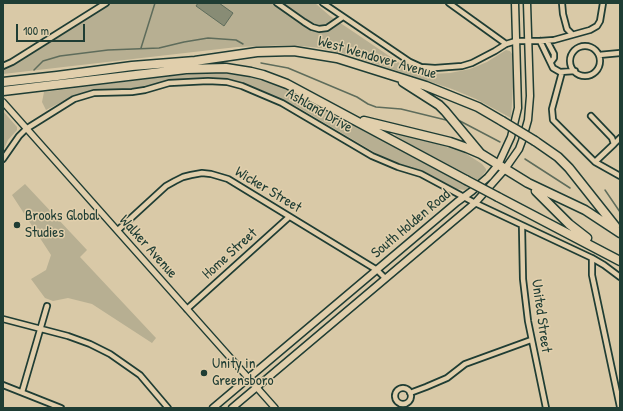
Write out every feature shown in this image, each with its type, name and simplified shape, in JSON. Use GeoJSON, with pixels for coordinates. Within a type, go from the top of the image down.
{"type":"FeatureCollection","features":[{"type":"Feature","properties":{"kind":"highway","name":"West Wendover Avenue"},"geometry":{"type":"LineString","coordinates":[[3,82],[132,66],[194,61],[257,52],[277,51],[316,54],[337,58],[462,99],[535,141],[558,157],[569,168],[620,232]]}},
{"type":"Feature","properties":{"kind":"highway"},"geometry":{"type":"LineString","coordinates":[[3,91],[186,69],[226,68],[251,72],[276,79],[616,259]]}},
{"type":"Feature","properties":{"kind":"highway"},"geometry":{"type":"LineString","coordinates":[[393,76],[446,111],[481,154]]}},
{"type":"Feature","properties":{"kind":"highway"},"geometry":{"type":"LineString","coordinates":[[350,117],[450,142],[481,154],[528,183],[585,210],[620,232]]}},
{"type":"Feature","properties":{"kind":"highway"},"geometry":{"type":"LineString","coordinates":[[528,183],[546,199],[569,224],[616,259]]}},
{"type":"Feature","properties":{"kind":"main road","name":"South Holden Road"},"geometry":{"type":"LineString","coordinates":[[214,408],[483,181],[498,165],[511,137],[517,113],[518,88],[515,3]]}},
{"type":"Feature","properties":{"kind":"main road","name":"South Holden Road"},"geometry":{"type":"LineString","coordinates":[[232,408],[474,203],[506,169],[519,149],[528,120],[530,96],[527,3]]}},
{"type":"Feature","properties":{"kind":"street"},"geometry":{"type":"LineString","coordinates":[[3,66],[12,62],[106,3]]}},
{"type":"Feature","properties":{"kind":"street"},"geometry":{"type":"LineString","coordinates":[[277,3],[312,27],[319,29],[327,28],[344,17]]}},
{"type":"Feature","properties":{"kind":"street"},"geometry":{"type":"LineString","coordinates":[[323,3],[410,62],[421,67],[435,68],[462,66],[482,59],[506,44],[516,41],[547,41],[590,30],[600,21],[603,3]]}},
{"type":"Feature","properties":{"kind":"street"},"geometry":{"type":"LineString","coordinates":[[449,3],[506,44]]}},
{"type":"Feature","properties":{"kind":"street"},"geometry":{"type":"LineString","coordinates":[[562,3],[567,30],[572,34]]}},
{"type":"Feature","properties":{"kind":"street"},"geometry":{"type":"LineString","coordinates":[[547,41],[554,54],[554,58],[551,62]]}},
{"type":"Feature","properties":{"kind":"street"},"geometry":{"type":"LineString","coordinates":[[540,42],[553,68],[562,72],[575,71],[582,75],[592,74],[599,66],[599,56],[591,48],[586,46],[578,48],[572,54],[571,61],[575,71]]}},
{"type":"Feature","properties":{"kind":"street"},"geometry":{"type":"LineString","coordinates":[[599,56],[620,53]]}},
{"type":"Feature","properties":{"kind":"street"},"geometry":{"type":"LineString","coordinates":[[548,56],[554,54]]}},
{"type":"Feature","properties":{"kind":"street"},"geometry":{"type":"LineString","coordinates":[[562,72],[552,109],[553,120],[595,162],[620,176]]}},
{"type":"Feature","properties":{"kind":"street","name":"Ashland Drive"},"geometry":{"type":"LineString","coordinates":[[3,159],[26,128],[74,99],[94,93],[132,92],[145,90],[169,83],[227,82],[242,86],[282,103],[372,156],[398,167],[421,174],[474,203],[592,258],[620,277]]}},
{"type":"Feature","properties":{"kind":"street","name":"Walker Avenue"},"geometry":{"type":"LineString","coordinates":[[4,103],[275,408]]}},
{"type":"Feature","properties":{"kind":"street"},"geometry":{"type":"LineString","coordinates":[[591,116],[612,138],[614,144]]}},
{"type":"Feature","properties":{"kind":"street"},"geometry":{"type":"LineString","coordinates":[[595,162],[620,138]]}},
{"type":"Feature","properties":{"kind":"street","name":"Wicker Street"},"geometry":{"type":"LineString","coordinates":[[118,230],[166,186],[183,177],[202,173],[215,174],[228,179],[377,270],[385,278]]}},
{"type":"Feature","properties":{"kind":"street","name":"Home Street"},"geometry":{"type":"LineString","coordinates":[[187,309],[289,217]]}},
{"type":"Feature","properties":{"kind":"street","name":"United Street"},"geometry":{"type":"LineString","coordinates":[[522,226],[523,279],[531,340],[546,408]]}},
{"type":"Feature","properties":{"kind":"street"},"geometry":{"type":"LineString","coordinates":[[592,258],[592,275],[620,407]]}},
{"type":"Feature","properties":{"kind":"street"},"geometry":{"type":"LineString","coordinates":[[22,392],[47,306]]}},
{"type":"Feature","properties":{"kind":"street"},"geometry":{"type":"LineString","coordinates":[[3,318],[68,336],[90,344],[110,354],[140,375],[168,408]]}},
{"type":"Feature","properties":{"kind":"street"},"geometry":{"type":"LineString","coordinates":[[410,393],[426,388],[447,378],[465,364],[531,340]]}},
{"type":"Feature","properties":{"kind":"street"},"geometry":{"type":"LineString","coordinates":[[3,385],[61,408]]}},
{"type":"Feature","properties":{"kind":"shaded area"},"geometry":{"type":"Polygon","coordinates":[[[111,3],[315,3],[330,16],[407,68],[430,74],[450,73],[470,69],[487,62],[506,50],[510,51],[512,54],[513,87],[511,118],[476,99],[452,89],[349,55],[321,48],[291,45],[237,47],[3,74],[3,69],[8,68],[50,40],[111,3]]]}},
{"type":"Feature","properties":{"kind":"shaded area"},"geometry":{"type":"Polygon","coordinates":[[[198,3],[219,3],[233,13],[224,26],[196,6],[198,3]]]}},
{"type":"Feature","properties":{"kind":"shaded area"},"geometry":{"type":"Polygon","coordinates":[[[216,72],[251,77],[285,88],[470,187],[465,190],[456,189],[427,173],[379,155],[296,106],[259,89],[224,79],[203,78],[170,81],[144,87],[90,92],[75,95],[46,110],[42,102],[44,92],[170,76],[216,72]]]}},
{"type":"Feature","properties":{"kind":"shaded area"},"geometry":{"type":"Polygon","coordinates":[[[3,111],[17,127],[17,130],[8,140],[3,151],[3,111]]]}},
{"type":"Feature","properties":{"kind":"shaded area"},"geometry":{"type":"Polygon","coordinates":[[[397,131],[465,153],[482,164],[486,171],[478,180],[408,143],[395,135],[397,131]]]}},
{"type":"Feature","properties":{"kind":"shaded area"},"geometry":{"type":"Polygon","coordinates":[[[25,184],[87,250],[80,257],[156,338],[152,343],[92,304],[68,298],[53,301],[45,298],[31,279],[46,270],[51,255],[12,195],[25,184]]]}},
{"type":"Feature","properties":{"kind":"waterway"},"geometry":{"type":"LineString","coordinates":[[141,48],[155,3]]}},
{"type":"Feature","properties":{"kind":"waterway"},"geometry":{"type":"LineString","coordinates":[[34,70],[43,61],[60,56],[108,50],[159,48],[208,38],[236,40],[243,44]]}},
{"type":"Feature","properties":{"kind":"waterway"},"geometry":{"type":"LineString","coordinates":[[261,63],[288,68],[357,97],[376,107],[401,109],[446,120]]}},
{"type":"Feature","properties":{"kind":"waterway"},"geometry":{"type":"LineString","coordinates":[[460,121],[500,142]]}},
{"type":"Feature","properties":{"kind":"waterway"},"geometry":{"type":"LineString","coordinates":[[525,159],[570,188]]}},
{"type":"Feature","properties":{"kind":"waterway"},"geometry":{"type":"LineString","coordinates":[[605,190],[620,212]]}},
{"type":"Feature","properties":{"kind":"place","name":"Brooks Global Studies"},"geometry":{"type":"Point","coordinates":[17,225]}},
{"type":"Feature","properties":{"kind":"place","name":"Unity in Greensboro"},"geometry":{"type":"Point","coordinates":[204,373]}}]}
